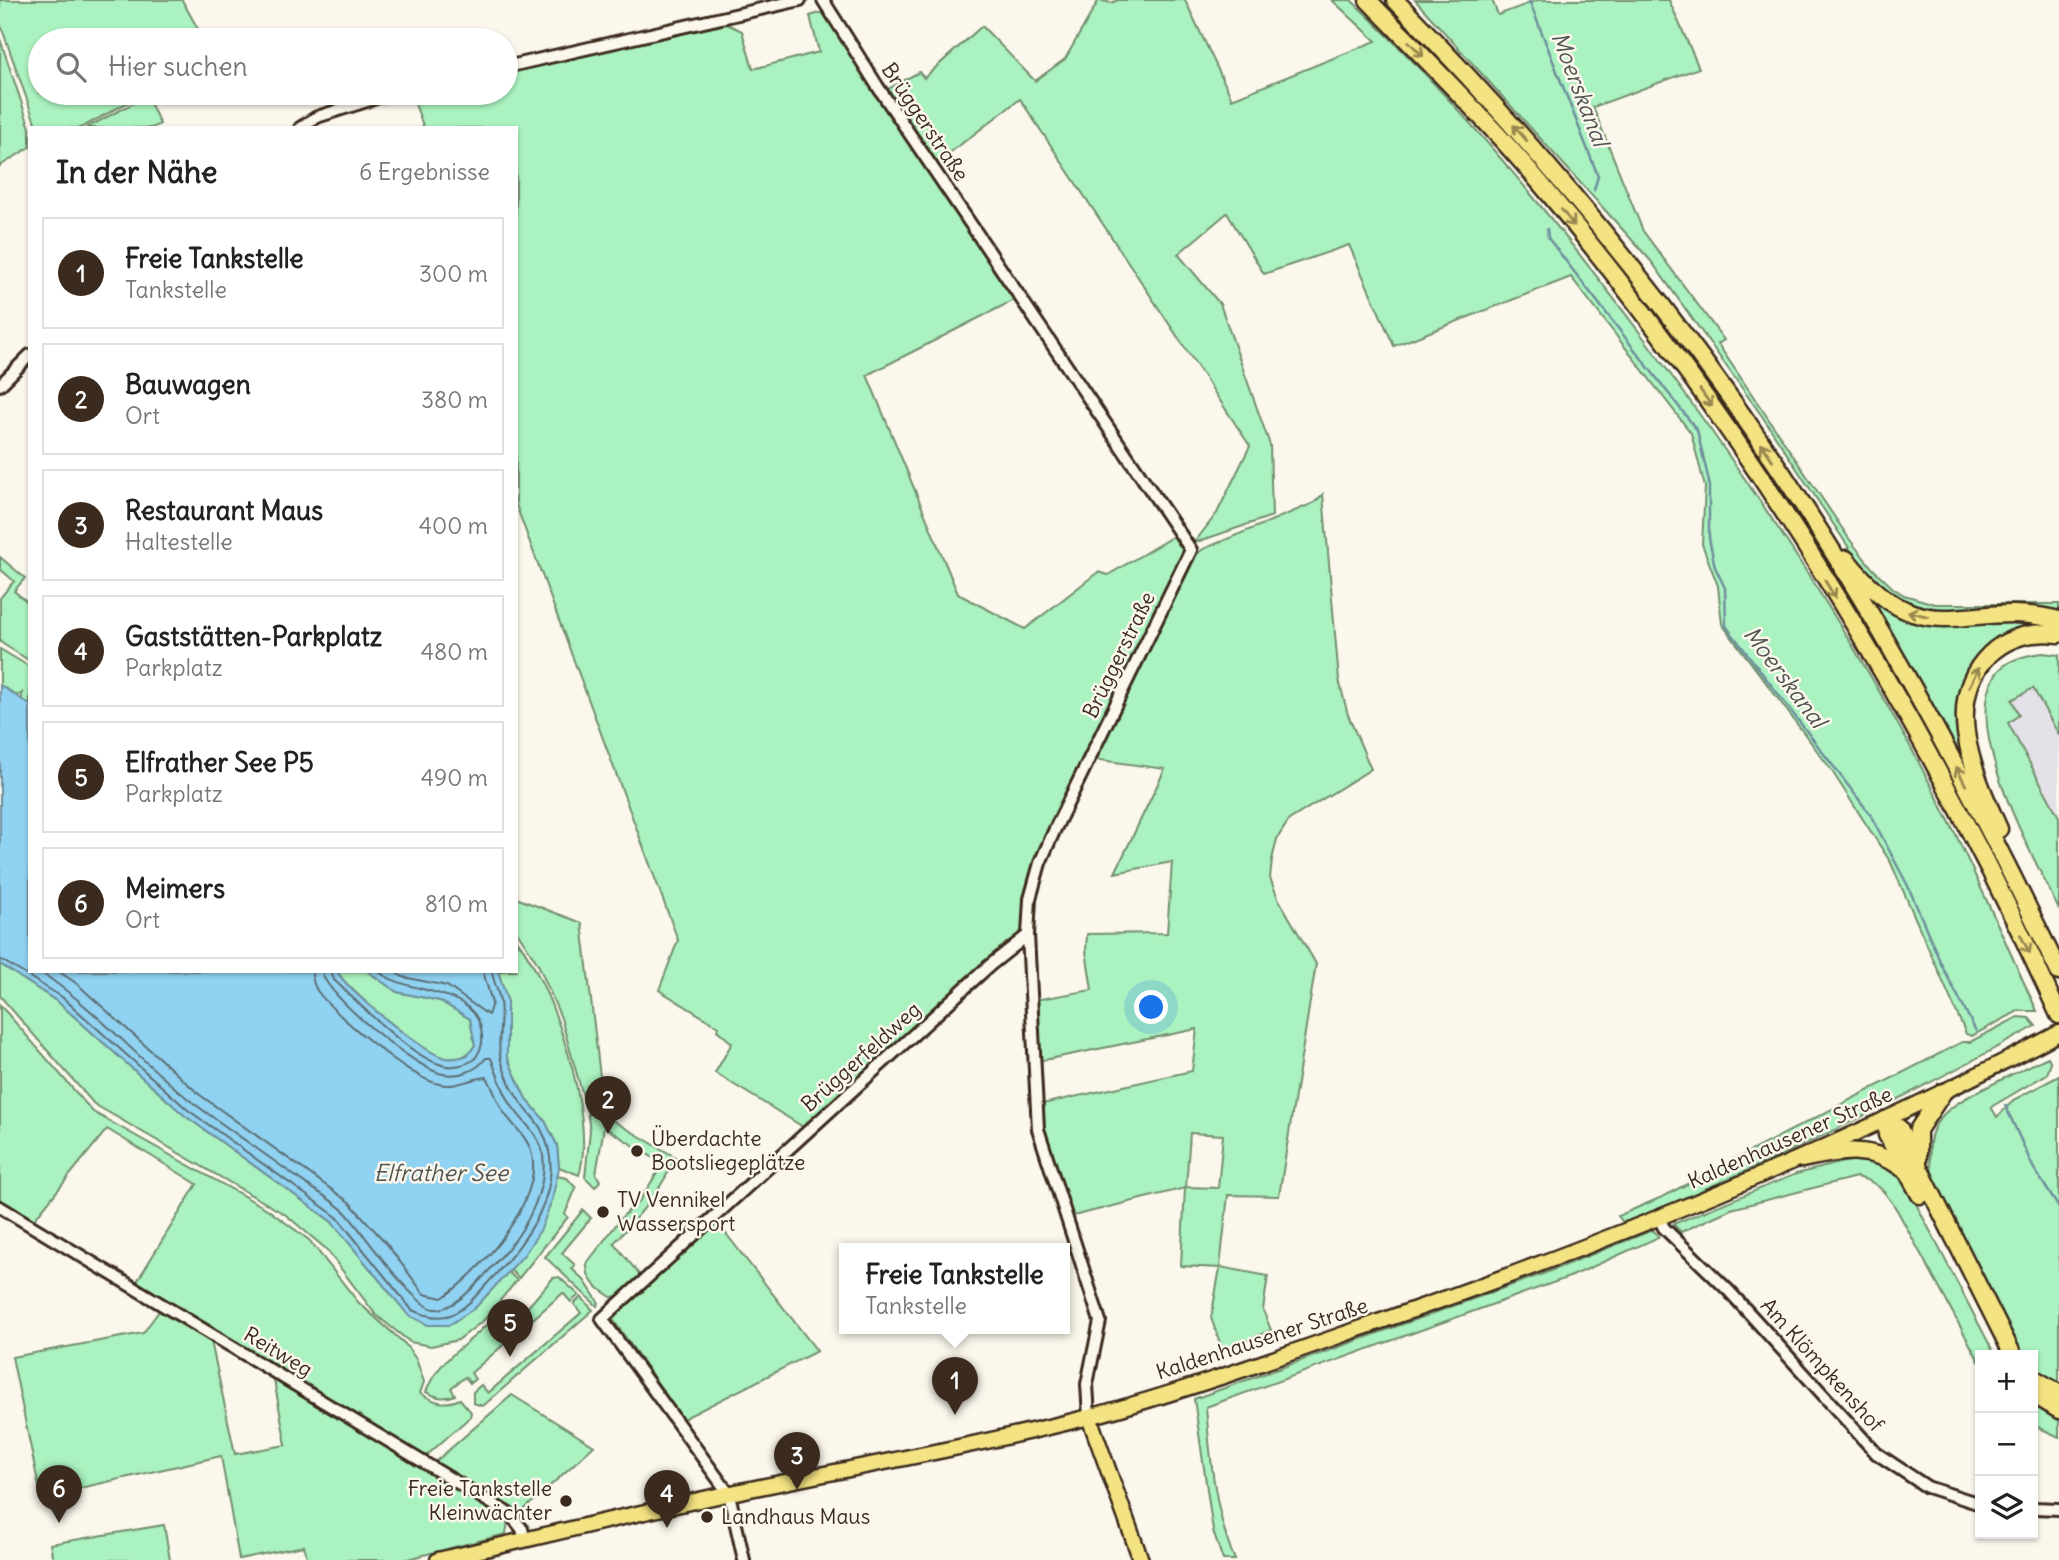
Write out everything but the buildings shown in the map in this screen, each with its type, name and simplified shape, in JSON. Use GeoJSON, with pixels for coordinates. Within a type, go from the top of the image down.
{"type":"FeatureCollection","features":[{"type":"Feature","properties":{"kind":"highway"},"geometry":{"type":"LineString","coordinates":[[1368,0],[1545,189],[1654,326],[1709,402],[1818,569],[1927,753],[2059,1015]]}},
{"type":"Feature","properties":{"kind":"highway"},"geometry":{"type":"LineString","coordinates":[[1395,0],[1470,76],[1576,198],[1677,325],[1806,509],[1870,588],[1897,608],[1935,619],[2020,616],[2059,620]]}},
{"type":"Feature","properties":{"kind":"highway"},"geometry":{"type":"LineString","coordinates":[[1806,509],[1952,759],[2059,972]]}},
{"type":"Feature","properties":{"kind":"highway"},"geometry":{"type":"LineString","coordinates":[[2025,903],[2025,881],[1975,770],[1967,737],[1966,699],[1976,670],[1993,651],[2023,635],[2059,634]]}},
{"type":"Feature","properties":{"kind":"highway"},"geometry":{"type":"LineString","coordinates":[[1943,1092],[1918,1130],[1914,1172],[2010,1350]]}},
{"type":"Feature","properties":{"kind":"highway"},"geometry":{"type":"LineString","coordinates":[[1886,1120],[1899,1128],[1914,1172],[2002,1350]]}},
{"type":"Feature","properties":{"kind":"highway"},"geometry":{"type":"LineString","coordinates":[[1802,1159],[1858,1149],[1876,1153],[1914,1172]]}},
{"type":"Feature","properties":{"kind":"highway"},"geometry":{"type":"LineString","coordinates":[[2038,1381],[2059,1393]]}},
{"type":"Feature","properties":{"kind":"highway"},"geometry":{"type":"LineString","coordinates":[[2038,1397],[2059,1410]]}},
{"type":"Feature","properties":{"kind":"main road","name":"Kaldenhausener Straße"},"geometry":{"type":"LineString","coordinates":[[438,1560],[729,1493],[926,1455],[1089,1417],[1249,1367],[1421,1308],[1659,1218],[1802,1159],[2059,1033]]}},
{"type":"Feature","properties":{"kind":"main road"},"geometry":{"type":"LineString","coordinates":[[1089,1417],[1141,1560]]}},
{"type":"Feature","properties":{"kind":"street"},"geometry":{"type":"LineString","coordinates":[[518,64],[800,0]]}},
{"type":"Feature","properties":{"kind":"street","name":"Brüggerstraße"},"geometry":{"type":"LineString","coordinates":[[823,0],[1191,550],[1040,863],[1030,899],[1028,935],[1038,1129],[1100,1321],[1087,1384],[1089,1417]]}},
{"type":"Feature","properties":{"kind":"street"},"geometry":{"type":"LineString","coordinates":[[303,126],[317,117],[354,105]]}},
{"type":"Feature","properties":{"kind":"street"},"geometry":{"type":"LineString","coordinates":[[0,385],[28,357]]}},
{"type":"Feature","properties":{"kind":"street","name":"Brüggerfeldweg"},"geometry":{"type":"LineString","coordinates":[[729,1493],[602,1319],[989,966],[1028,935]]}},
{"type":"Feature","properties":{"kind":"street","name":"Reitweg"},"geometry":{"type":"LineString","coordinates":[[0,1207],[511,1515],[522,1529],[525,1540]]}},
{"type":"Feature","properties":{"kind":"street","name":"Am Klömpkenshof"},"geometry":{"type":"LineString","coordinates":[[1659,1218],[1664,1228],[1728,1291],[1876,1454],[1927,1487],[1975,1502]]}},
{"type":"Feature","properties":{"kind":"street"},"geometry":{"type":"LineString","coordinates":[[729,1493],[744,1560]]}},
{"type":"Feature","properties":{"kind":"street"},"geometry":{"type":"LineString","coordinates":[[2038,1508],[2059,1509]]}},
{"type":"Feature","properties":{"kind":"shaded area"},"geometry":{"type":"Polygon","coordinates":[[[2033,688],[2059,735],[2059,817],[2008,722],[2019,715],[2012,700],[2033,688]]]}},
{"type":"Feature","properties":{"kind":"green space"},"geometry":{"type":"Polygon","coordinates":[[[0,0],[182,0],[197,28],[28,28],[28,102],[0,23],[0,0]]]}},
{"type":"Feature","properties":{"kind":"green space"},"geometry":{"type":"Polygon","coordinates":[[[1099,0],[1111,3],[1118,0],[1185,0],[1232,99],[1376,41],[1332,0],[1351,0],[1431,80],[1506,164],[1612,296],[1689,399],[1772,518],[1850,641],[1921,767],[1965,853],[2037,1011],[2018,1011],[1972,1036],[1966,1034],[1891,863],[1830,768],[1722,624],[1718,586],[1702,544],[1705,487],[1691,433],[1571,277],[1394,346],[1349,245],[1264,274],[1227,213],[1178,254],[1220,304],[1270,445],[1272,516],[1194,543],[1217,513],[1250,446],[1020,99],[935,164],[886,90],[919,72],[924,78],[982,26],[1035,81],[1065,59],[1099,0]]]}},
{"type":"Feature","properties":{"kind":"green space"},"geometry":{"type":"Polygon","coordinates":[[[1415,0],[1492,0],[1498,15],[1538,0],[1669,0],[1699,68],[1593,107],[1643,231],[1724,340],[1718,344],[1850,540],[1873,569],[1893,588],[1904,595],[1935,604],[2059,604],[2059,612],[1934,611],[1909,605],[1882,589],[1861,566],[1762,416],[1651,261],[1415,0]]]}},
{"type":"Feature","properties":{"kind":"green space"},"geometry":{"type":"Polygon","coordinates":[[[823,12],[1016,299],[867,375],[958,594],[1025,629],[1098,572],[1108,575],[1177,534],[1183,548],[1179,566],[1036,861],[1024,933],[805,1128],[715,1073],[732,1043],[717,1030],[719,1027],[659,990],[678,940],[518,510],[518,126],[423,126],[415,105],[518,105],[518,69],[727,24],[742,31],[753,69],[819,52],[810,16],[823,12]]]}},
{"type":"Feature","properties":{"kind":"green space"},"geometry":{"type":"Polygon","coordinates":[[[0,39],[29,126],[28,148],[0,166],[0,39]]]}},
{"type":"Feature","properties":{"kind":"green space"},"geometry":{"type":"Polygon","coordinates":[[[29,105],[123,105],[85,126],[36,126],[29,105]]]}},
{"type":"Feature","properties":{"kind":"green space"},"geometry":{"type":"Polygon","coordinates":[[[130,105],[151,105],[160,124],[156,126],[90,126],[130,105]]]}},
{"type":"Feature","properties":{"kind":"green space"},"geometry":{"type":"Polygon","coordinates":[[[1323,494],[1339,680],[1348,715],[1371,769],[1289,820],[1277,839],[1270,878],[1278,898],[1316,964],[1279,1196],[1228,1195],[1220,1267],[1268,1276],[1263,1310],[1271,1330],[1223,1351],[1211,1318],[1220,1268],[1181,1266],[1185,1188],[1069,1217],[1042,1132],[1042,1104],[1192,1071],[1197,1029],[1039,1061],[1034,1000],[1092,990],[1086,951],[1087,934],[1167,933],[1172,862],[1115,873],[1165,769],[1093,759],[1192,558],[1203,549],[1314,503],[1323,494]],[[1190,1133],[1186,1187],[1218,1188],[1223,1135],[1190,1133]]]}},
{"type":"Feature","properties":{"kind":"green space"},"geometry":{"type":"Polygon","coordinates":[[[0,557],[25,578],[14,591],[28,602],[28,660],[0,642],[0,598],[14,581],[0,569],[0,557]]]}},
{"type":"Feature","properties":{"kind":"green space"},"geometry":{"type":"Polygon","coordinates":[[[1869,594],[1888,607],[2044,621],[2047,629],[1973,669],[1972,775],[1869,594]]]}},
{"type":"Feature","properties":{"kind":"green space"},"geometry":{"type":"Polygon","coordinates":[[[0,649],[28,666],[28,704],[22,700],[22,693],[18,696],[0,685],[0,649]]]}},
{"type":"Feature","properties":{"kind":"green space"},"geometry":{"type":"Polygon","coordinates":[[[2043,653],[2059,655],[2059,735],[2033,688],[2012,700],[2019,715],[2008,723],[2059,817],[2059,910],[2005,793],[1987,727],[1987,698],[1996,674],[2011,661],[2043,653]]]}},
{"type":"Feature","properties":{"kind":"green space"},"geometry":{"type":"Polygon","coordinates":[[[518,899],[582,923],[603,1102],[585,1103],[561,1018],[538,964],[518,933],[518,899]]]}},
{"type":"Feature","properties":{"kind":"green space"},"geometry":{"type":"Polygon","coordinates":[[[518,942],[544,987],[568,1053],[582,1121],[583,1151],[579,1175],[559,1167],[557,1145],[545,1121],[525,1097],[507,1057],[507,1000],[499,973],[518,973],[518,942]]]}},
{"type":"Feature","properties":{"kind":"green space"},"geometry":{"type":"Polygon","coordinates":[[[0,964],[59,1003],[184,1115],[332,1222],[391,1294],[475,1308],[508,1272],[517,1280],[484,1320],[458,1340],[431,1346],[410,1342],[376,1315],[326,1249],[286,1215],[94,1104],[0,996],[0,964]]]}},
{"type":"Feature","properties":{"kind":"green space"},"geometry":{"type":"Polygon","coordinates":[[[339,973],[370,973],[397,992],[440,1001],[470,1019],[475,1045],[462,1057],[443,1058],[403,1032],[369,1005],[339,973]]]}},
{"type":"Feature","properties":{"kind":"green space"},"geometry":{"type":"Polygon","coordinates":[[[0,1005],[93,1112],[267,1209],[309,1240],[359,1303],[405,1344],[416,1359],[424,1382],[420,1393],[439,1402],[460,1399],[471,1412],[470,1417],[425,1457],[136,1283],[197,1184],[107,1129],[33,1221],[0,1202],[0,1005]]]}},
{"type":"Feature","properties":{"kind":"green space"},"geometry":{"type":"Polygon","coordinates":[[[2018,1017],[2029,1018],[2036,1026],[1937,1079],[1784,1154],[1628,1221],[1622,1221],[1618,1216],[1662,1197],[1962,1042],[1970,1042],[2018,1017]]]}},
{"type":"Feature","properties":{"kind":"green space"},"geometry":{"type":"Polygon","coordinates":[[[2048,1057],[2051,1063],[2047,1074],[1991,1107],[1997,1117],[2015,1099],[2059,1076],[2059,1385],[2038,1370],[2038,1350],[2018,1350],[1935,1183],[1929,1148],[1936,1124],[1955,1105],[2048,1057]]]}},
{"type":"Feature","properties":{"kind":"green space"},"geometry":{"type":"Polygon","coordinates":[[[604,1107],[605,1116],[675,1157],[656,1192],[614,1243],[642,1278],[626,1295],[611,1297],[591,1280],[587,1263],[622,1217],[639,1201],[663,1164],[604,1127],[596,1174],[600,1181],[595,1187],[585,1177],[590,1131],[587,1109],[604,1107]]]}},
{"type":"Feature","properties":{"kind":"green space"},"geometry":{"type":"Polygon","coordinates":[[[1852,1160],[1879,1165],[1903,1179],[1992,1350],[1975,1350],[1975,1354],[1897,1210],[1885,1193],[1870,1181],[1856,1177],[1731,1209],[1681,1232],[1673,1224],[1796,1174],[1852,1160]]]}},
{"type":"Feature","properties":{"kind":"green space"},"geometry":{"type":"Polygon","coordinates":[[[557,1176],[567,1178],[576,1188],[565,1214],[568,1217],[519,1278],[510,1270],[540,1226],[557,1176]]]}},
{"type":"Feature","properties":{"kind":"green space"},"geometry":{"type":"Polygon","coordinates":[[[583,1210],[591,1218],[562,1253],[575,1265],[572,1269],[584,1280],[599,1303],[597,1306],[545,1257],[583,1210]]]}},
{"type":"Feature","properties":{"kind":"green space"},"geometry":{"type":"Polygon","coordinates":[[[717,1222],[817,1351],[683,1419],[612,1318],[717,1222]]]}},
{"type":"Feature","properties":{"kind":"green space"},"geometry":{"type":"Polygon","coordinates":[[[1653,1230],[1659,1237],[1572,1276],[1206,1407],[1218,1504],[1235,1560],[1223,1560],[1213,1531],[1194,1399],[1540,1275],[1653,1230]]]}},
{"type":"Feature","properties":{"kind":"green space"},"geometry":{"type":"Polygon","coordinates":[[[559,1277],[579,1295],[571,1302],[563,1293],[511,1338],[506,1332],[553,1278],[559,1277]]]}},
{"type":"Feature","properties":{"kind":"green space"},"geometry":{"type":"Polygon","coordinates":[[[581,1297],[593,1310],[483,1406],[473,1403],[473,1392],[481,1385],[488,1393],[581,1313],[574,1304],[581,1297]]]}},
{"type":"Feature","properties":{"kind":"green space"},"geometry":{"type":"Polygon","coordinates":[[[159,1311],[211,1341],[235,1454],[286,1445],[274,1380],[502,1516],[508,1521],[506,1534],[404,1560],[308,1560],[304,1546],[239,1559],[221,1456],[41,1497],[12,1357],[143,1333],[159,1311]]]}},
{"type":"Feature","properties":{"kind":"green space"},"geometry":{"type":"Polygon","coordinates":[[[488,1323],[496,1327],[492,1332],[499,1337],[505,1335],[509,1340],[471,1373],[475,1379],[470,1383],[465,1377],[451,1388],[455,1395],[451,1397],[440,1397],[426,1392],[445,1362],[488,1323]]]}},
{"type":"Feature","properties":{"kind":"green space"},"geometry":{"type":"Polygon","coordinates":[[[512,1395],[594,1446],[517,1516],[434,1463],[512,1395]]]}},
{"type":"Feature","properties":{"kind":"green space"},"geometry":{"type":"Polygon","coordinates":[[[2038,1408],[2059,1419],[2059,1437],[2038,1427],[2038,1408]]]}},
{"type":"Feature","properties":{"kind":"green space"},"geometry":{"type":"Polygon","coordinates":[[[164,1525],[170,1560],[53,1560],[50,1544],[164,1525]]]}},
{"type":"Feature","properties":{"kind":"water","name":"Elfrather See"},"geometry":{"type":"Polygon","coordinates":[[[0,685],[28,704],[28,973],[338,973],[369,1005],[402,1032],[442,1057],[458,1058],[468,1055],[475,1045],[470,1019],[440,1001],[397,992],[370,973],[499,973],[507,1000],[507,1057],[525,1097],[545,1121],[557,1145],[559,1168],[552,1200],[541,1229],[524,1255],[475,1308],[449,1325],[428,1325],[408,1315],[332,1222],[184,1115],[58,1002],[0,964],[0,685]]]}},
{"type":"Feature","properties":{"kind":"waterway","name":"Moerskanal"},"geometry":{"type":"LineString","coordinates":[[1529,0],[1598,176],[1594,190]]}},
{"type":"Feature","properties":{"kind":"waterway","name":"Moerskanal"},"geometry":{"type":"LineString","coordinates":[[1547,229],[1548,238],[1697,430],[1709,482],[1709,538],[1715,567],[1725,588],[1726,626],[1870,814],[1908,886],[1942,966],[1976,1031]]}},
{"type":"Feature","properties":{"kind":"waterway","name":"Moerskanal"},"geometry":{"type":"LineString","coordinates":[[2005,1105],[2033,1167],[2059,1208]]}},
{"type":"Feature","properties":{"kind":"place","name":"Bauwagen"},"geometry":{"type":"Point","coordinates":[608,1134]}},
{"type":"Feature","properties":{"kind":"place","name":"Überdachte Bootsliegeplätze"},"geometry":{"type":"Point","coordinates":[637,1151]}},
{"type":"Feature","properties":{"kind":"place","name":"TV Vennikel Wassersport"},"geometry":{"type":"Point","coordinates":[603,1212]}},
{"type":"Feature","properties":{"kind":"place","name":"Elfrather See P5"},"geometry":{"type":"Point","coordinates":[510,1357]}},
{"type":"Feature","properties":{"kind":"place","name":"Freie Tankstelle"},"geometry":{"type":"Point","coordinates":[955,1415]}},
{"type":"Feature","properties":{"kind":"place","name":"Restaurant Maus"},"geometry":{"type":"Point","coordinates":[797,1490]}},
{"type":"Feature","properties":{"kind":"place","name":"Freie Tankstelle Kleinwächter"},"geometry":{"type":"Point","coordinates":[566,1501]}},
{"type":"Feature","properties":{"kind":"place","name":"Landhaus Maus"},"geometry":{"type":"Point","coordinates":[707,1517]}},
{"type":"Feature","properties":{"kind":"place","name":"Meimers"},"geometry":{"type":"Point","coordinates":[59,1523]}},
{"type":"Feature","properties":{"kind":"place","name":"Gaststätten-Parkplatz"},"geometry":{"type":"Point","coordinates":[667,1528]}}]}
